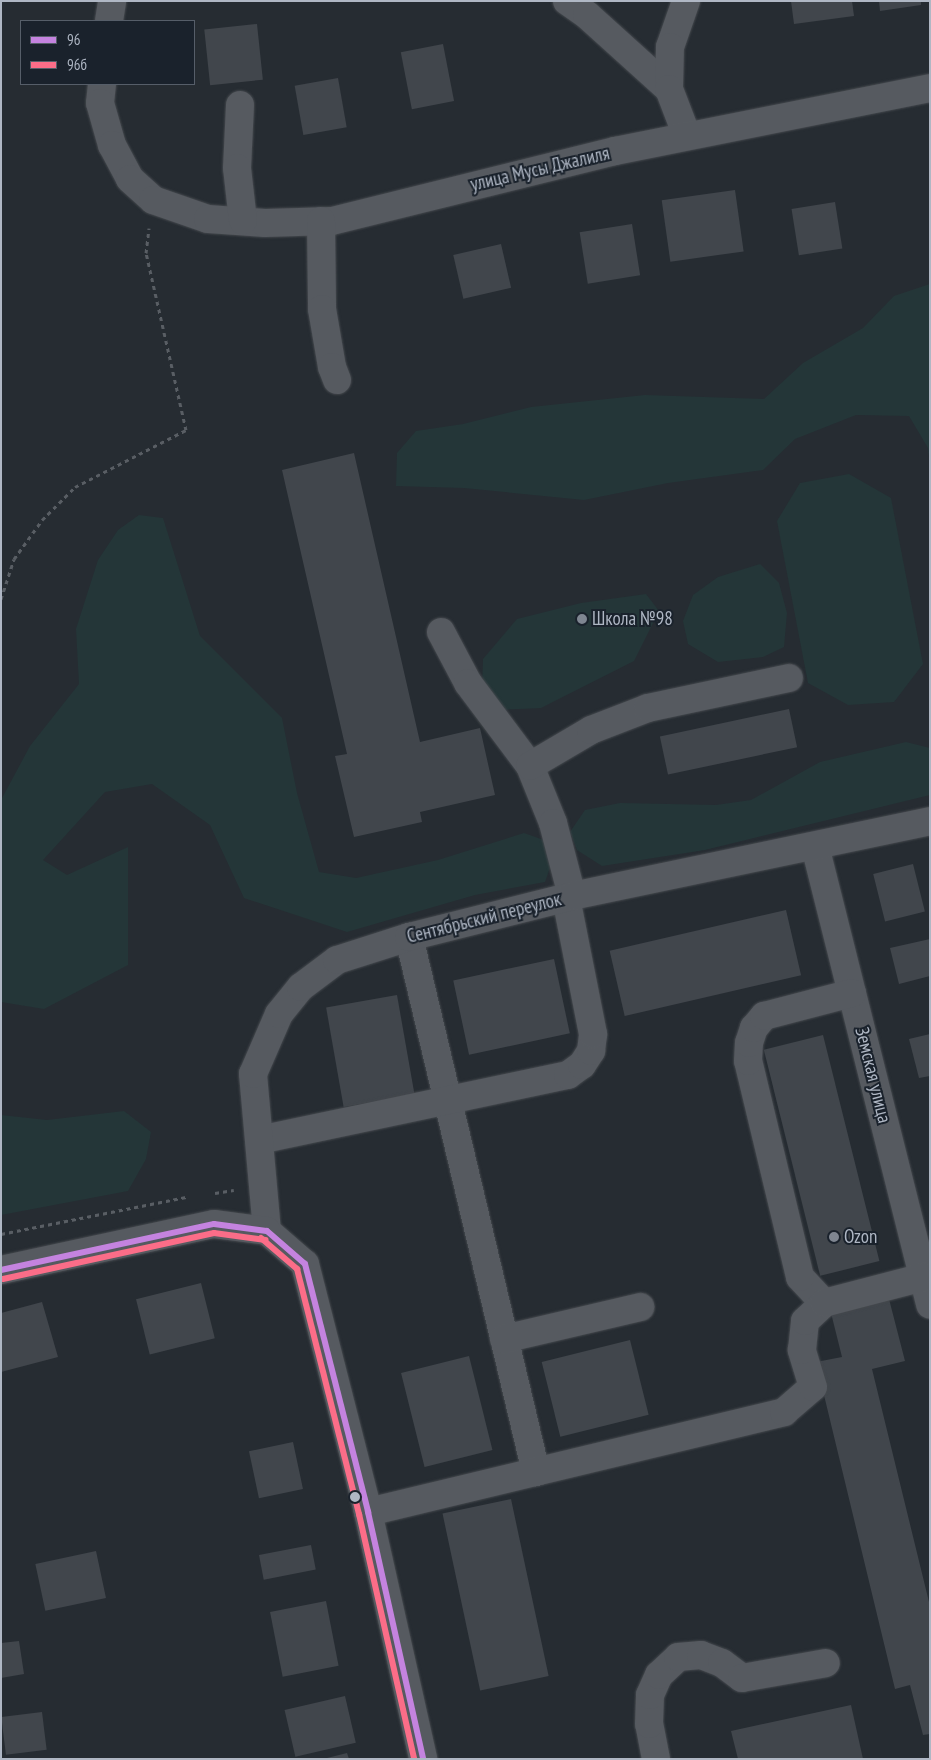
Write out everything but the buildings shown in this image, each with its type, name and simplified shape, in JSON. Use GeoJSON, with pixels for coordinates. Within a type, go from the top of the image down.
{"type":"FeatureCollection","features":[{"type":"Feature","properties":{"kind":"street"},"geometry":{"type":"LineString","coordinates":[[109,20],[112,1]]}},
{"type":"Feature","properties":{"kind":"street"},"geometry":{"type":"LineString","coordinates":[[567,1],[587,15],[668,89]]}},
{"type":"Feature","properties":{"kind":"street"},"geometry":{"type":"LineString","coordinates":[[686,1],[670,47],[668,89],[687,136]]}},
{"type":"Feature","properties":{"kind":"street"},"geometry":{"type":"LineString","coordinates":[[102,85],[100,104],[112,145],[130,179],[152,200]]}},
{"type":"Feature","properties":{"kind":"street","name":"улица Мусы Джалиля"},"geometry":{"type":"LineString","coordinates":[[152,200],[208,219],[321,221],[687,136],[930,88]]}},
{"type":"Feature","properties":{"kind":"street"},"geometry":{"type":"LineString","coordinates":[[240,105],[237,168],[243,221]]}},
{"type":"Feature","properties":{"kind":"street"},"geometry":{"type":"LineString","coordinates":[[321,221],[322,309],[332,368],[337,380]]}},
{"type":"Feature","properties":{"kind":"street"},"geometry":{"type":"LineString","coordinates":[[259,1140],[448,1102],[568,1075],[582,1065],[591,1052],[593,1034],[587,991],[553,823],[530,766],[468,683],[441,632]]}},
{"type":"Feature","properties":{"kind":"street"},"geometry":{"type":"LineString","coordinates":[[530,766],[591,730],[648,708],[789,678]]}},
{"type":"Feature","properties":{"kind":"street","name":"Сентябрьский переулок"},"geometry":{"type":"LineString","coordinates":[[267,1231],[253,1074],[279,1014],[301,987],[337,960],[410,937],[569,897],[930,821]]}},
{"type":"Feature","properties":{"kind":"street","name":"Земская улица"},"geometry":{"type":"LineString","coordinates":[[815,846],[930,1305]]}},
{"type":"Feature","properties":{"kind":"street"},"geometry":{"type":"LineString","coordinates":[[410,937],[536,1472]]}},
{"type":"Feature","properties":{"kind":"street"},"geometry":{"type":"LineString","coordinates":[[824,1303],[800,1277],[748,1061],[749,1043],[754,1028],[764,1016],[852,993]]}},
{"type":"Feature","properties":{"kind":"street"},"geometry":{"type":"LineString","coordinates":[[1,1270],[214,1224],[267,1231],[305,1264],[368,1512],[423,1759]]}},
{"type":"Feature","properties":{"kind":"street"},"geometry":{"type":"LineString","coordinates":[[368,1512],[784,1412],[813,1387],[802,1350],[805,1321],[824,1303],[924,1277]]}},
{"type":"Feature","properties":{"kind":"street"},"geometry":{"type":"LineString","coordinates":[[504,1339],[640,1307]]}},
{"type":"Feature","properties":{"kind":"street"},"geometry":{"type":"LineString","coordinates":[[656,1759],[650,1724],[650,1695],[659,1676],[678,1657],[701,1655],[722,1664],[742,1678],[826,1663]]}},
{"type":"Feature","properties":{"kind":"path"},"geometry":{"type":"LineString","coordinates":[[1,599],[14,559],[42,520],[75,487],[186,430],[146,253],[152,200]]}},
{"type":"Feature","properties":{"kind":"path"},"geometry":{"type":"LineString","coordinates":[[208,1194],[264,1185]]}},
{"type":"Feature","properties":{"kind":"path"},"geometry":{"type":"LineString","coordinates":[[1,1234],[190,1197]]}},
{"type":"Feature","properties":{"kind":"shaded area"},"geometry":{"type":"Polygon","coordinates":[[[930,284],[930,466],[928,448],[909,416],[856,415],[795,439],[763,470],[668,483],[584,500],[464,488],[396,486],[397,453],[416,431],[463,424],[531,407],[645,395],[764,399],[803,363],[863,328],[894,296],[930,284]]]}},
{"type":"Feature","properties":{"kind":"shaded area"},"geometry":{"type":"Polygon","coordinates":[[[849,474],[891,498],[923,664],[894,702],[848,705],[808,683],[777,521],[800,483],[849,474]]]}},
{"type":"Feature","properties":{"kind":"shaded area"},"geometry":{"type":"Polygon","coordinates":[[[139,515],[163,518],[200,636],[282,718],[297,793],[319,872],[356,878],[438,860],[524,833],[558,845],[545,882],[475,895],[347,932],[244,898],[210,825],[152,784],[105,792],[43,860],[67,875],[128,847],[128,965],[44,1009],[1,1002],[1,800],[30,746],[79,684],[76,629],[98,560],[118,530],[139,515]]]}},
{"type":"Feature","properties":{"kind":"shaded area"},"geometry":{"type":"Polygon","coordinates":[[[760,564],[779,583],[787,613],[784,647],[763,657],[718,662],[688,644],[683,621],[693,595],[718,577],[760,564]]]}},
{"type":"Feature","properties":{"kind":"shaded area"},"geometry":{"type":"Polygon","coordinates":[[[646,594],[659,611],[634,661],[541,708],[500,710],[482,692],[483,659],[517,619],[581,603],[646,594]]]}},
{"type":"Feature","properties":{"kind":"shaded area"},"geometry":{"type":"Polygon","coordinates":[[[906,742],[930,748],[930,795],[705,850],[602,866],[577,850],[570,832],[585,810],[620,803],[716,805],[751,800],[820,762],[906,742]]]}},
{"type":"Feature","properties":{"kind":"shaded area"},"geometry":{"type":"Polygon","coordinates":[[[124,1111],[151,1132],[146,1159],[128,1191],[1,1215],[1,1115],[47,1120],[124,1111]]]}},
{"type":"Feature","properties":{"kind":"transit line","name":"96"},"geometry":{"type":"LineString","coordinates":[[1,1270],[214,1224],[267,1231]]}},
{"type":"Feature","properties":{"kind":"transit line","name":"96"},"geometry":{"type":"LineString","coordinates":[[267,1231],[305,1264],[368,1512],[423,1759]]}},
{"type":"Feature","properties":{"kind":"transit line","name":"96б"},"geometry":{"type":"LineString","coordinates":[[3,1279],[214,1233],[266,1240]]}},
{"type":"Feature","properties":{"kind":"transit line","name":"96б"},"geometry":{"type":"LineString","coordinates":[[261,1238],[297,1269],[359,1514],[414,1759]]}},
{"type":"Feature","properties":{"kind":"place","name":"Школа №98"},"geometry":{"type":"Point","coordinates":[582,619]}},
{"type":"Feature","properties":{"kind":"place","name":"Ozon"},"geometry":{"type":"Point","coordinates":[834,1237]}}]}
